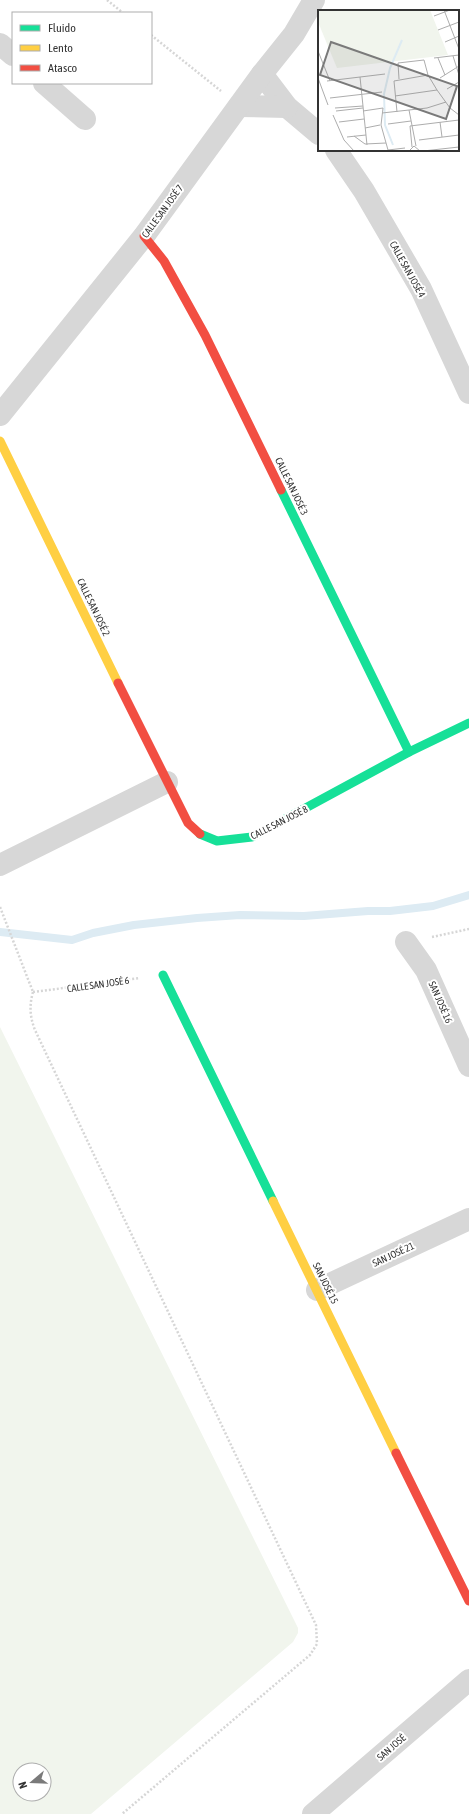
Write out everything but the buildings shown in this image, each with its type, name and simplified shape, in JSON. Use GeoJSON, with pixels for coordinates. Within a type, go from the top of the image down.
{"type":"FeatureCollection","features":[{"type":"Feature","properties":{"kind":"street","name":"CALLE SAN JOSÉ 7"},"geometry":{"type":"LineString","coordinates":[[0,415],[144,236],[262,74],[294,34],[314,0]]}},
{"type":"Feature","properties":{"kind":"street"},"geometry":{"type":"LineString","coordinates":[[0,44],[12,54]]}},
{"type":"Feature","properties":{"kind":"street"},"geometry":{"type":"LineString","coordinates":[[262,74],[287,106],[318,133]]}},
{"type":"Feature","properties":{"kind":"street"},"geometry":{"type":"LineString","coordinates":[[45,84],[85,119]]}},
{"type":"Feature","properties":{"kind":"street"},"geometry":{"type":"LineString","coordinates":[[239,106],[287,106]]}},
{"type":"Feature","properties":{"kind":"street","name":"CALLE SAN JOSÉ 4"},"geometry":{"type":"LineString","coordinates":[[337,151],[364,191],[421,289],[469,393]]}},
{"type":"Feature","properties":{"kind":"street","name":"CALLE SAN JOSÉ 3"},"geometry":{"type":"LineString","coordinates":[[144,236],[164,261],[205,336],[409,752]]}},
{"type":"Feature","properties":{"kind":"street","name":"CALLE SAN JOSÉ 2"},"geometry":{"type":"LineString","coordinates":[[0,441],[167,782]]}},
{"type":"Feature","properties":{"kind":"street","name":"CALLE SAN JOSÉ 8"},"geometry":{"type":"LineString","coordinates":[[167,782],[188,823],[200,834],[217,841],[252,837],[409,752],[469,723]]}},
{"type":"Feature","properties":{"kind":"street"},"geometry":{"type":"LineString","coordinates":[[0,865],[167,782]]}},
{"type":"Feature","properties":{"kind":"street","name":"SAN JOSÉ 16"},"geometry":{"type":"LineString","coordinates":[[406,942],[426,970],[469,1066]]}},
{"type":"Feature","properties":{"kind":"street","name":"SAN JOSÉ 15"},"geometry":{"type":"LineString","coordinates":[[163,975],[469,1601]]}},
{"type":"Feature","properties":{"kind":"street","name":"SAN JOSÉ 21"},"geometry":{"type":"LineString","coordinates":[[316,1290],[469,1219]]}},
{"type":"Feature","properties":{"kind":"street","name":"SAN JOSÉ"},"geometry":{"type":"LineString","coordinates":[[313,1814],[469,1680]]}},
{"type":"Feature","properties":{"kind":"path"},"geometry":{"type":"LineString","coordinates":[[107,0],[122,12]]}},
{"type":"Feature","properties":{"kind":"path"},"geometry":{"type":"LineString","coordinates":[[152,36],[239,106]]}},
{"type":"Feature","properties":{"kind":"path"},"geometry":{"type":"LineString","coordinates":[[0,907],[33,992],[30,1009],[35,1030],[316,1625],[317,1644],[310,1655],[122,1814]]}},
{"type":"Feature","properties":{"kind":"path"},"geometry":{"type":"LineString","coordinates":[[406,942],[469,929]]}},
{"type":"Feature","properties":{"kind":"path","name":"CALLE SAN JOSÉ 6"},"geometry":{"type":"LineString","coordinates":[[33,992],[163,975]]}},
{"type":"Feature","properties":{"kind":"shaded area"},"geometry":{"type":"Polygon","coordinates":[[[0,1027],[298,1628],[298,1633],[293,1642],[91,1814],[0,1814],[0,1027]]]}},
{"type":"Feature","properties":{"kind":"waterway"},"geometry":{"type":"LineString","coordinates":[[0,932],[72,940],[93,933],[134,925],[240,915],[304,916],[368,911],[390,911],[433,906],[469,895]]}},
{"type":"Feature","properties":{"kind":"traffic: fast"},"geometry":{"type":"LineString","coordinates":[[281,490],[409,752]]}},
{"type":"Feature","properties":{"kind":"traffic: fast"},"geometry":{"type":"LineString","coordinates":[[200,834],[217,841],[252,837],[409,752],[469,723]]}},
{"type":"Feature","properties":{"kind":"traffic: fast"},"geometry":{"type":"LineString","coordinates":[[163,975],[273,1201]]}},
{"type":"Feature","properties":{"kind":"traffic: slow"},"geometry":{"type":"LineString","coordinates":[[0,441],[118,683]]}},
{"type":"Feature","properties":{"kind":"traffic: slow"},"geometry":{"type":"LineString","coordinates":[[273,1201],[396,1453]]}},
{"type":"Feature","properties":{"kind":"traffic: jam"},"geometry":{"type":"LineString","coordinates":[[144,236],[164,261],[205,335],[281,490]]}},
{"type":"Feature","properties":{"kind":"traffic: jam"},"geometry":{"type":"LineString","coordinates":[[118,683],[188,823],[200,834]]}},
{"type":"Feature","properties":{"kind":"traffic: jam"},"geometry":{"type":"LineString","coordinates":[[396,1453],[469,1601]]}}]}
